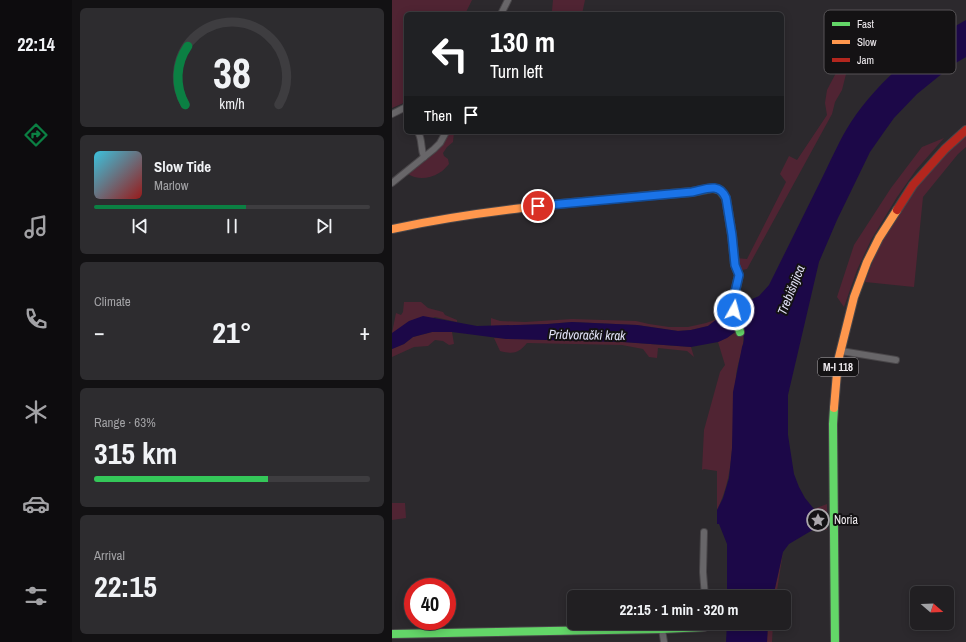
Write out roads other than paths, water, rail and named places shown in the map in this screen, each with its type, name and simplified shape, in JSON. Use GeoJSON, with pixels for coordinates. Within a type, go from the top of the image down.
{"type":"FeatureCollection","features":[{"type":"Feature","properties":{"kind":"street"},"geometry":{"type":"LineString","coordinates":[[502,12],[508,0]]}},
{"type":"Feature","properties":{"kind":"street"},"geometry":{"type":"LineString","coordinates":[[392,114],[404,109]]}},
{"type":"Feature","properties":{"kind":"street","name":"M-I 118"},"geometry":{"type":"LineString","coordinates":[[835,642],[833,424],[838,360],[854,296],[867,262],[879,238],[912,185],[945,149],[966,130]]}},
{"type":"Feature","properties":{"kind":"street"},"geometry":{"type":"LineString","coordinates":[[419,134],[422,140],[421,150],[424,157]]}},
{"type":"Feature","properties":{"kind":"street"},"geometry":{"type":"LineString","coordinates":[[393,182],[440,143],[445,134]]}},
{"type":"Feature","properties":{"kind":"street"},"geometry":{"type":"LineString","coordinates":[[392,229],[427,221],[507,209],[692,192],[714,188],[719,189],[726,198],[735,265],[739,275],[732,305],[740,332]]}},
{"type":"Feature","properties":{"kind":"street"},"geometry":{"type":"LineString","coordinates":[[841,351],[896,360]]}},
{"type":"Feature","properties":{"kind":"street"},"geometry":{"type":"LineString","coordinates":[[704,532],[703,572],[704,590]]}},
{"type":"Feature","properties":{"kind":"street"},"geometry":{"type":"LineString","coordinates":[[392,634],[608,630]]}},
{"type":"Feature","properties":{"kind":"street"},"geometry":{"type":"LineString","coordinates":[[662,630],[664,642]]}},
{"type":"Feature","properties":{"kind":"water"},"geometry":{"type":"Polygon","coordinates":[[[966,20],[966,57],[956,63],[956,26],[966,20]]]}},
{"type":"Feature","properties":{"kind":"water"},"geometry":{"type":"Polygon","coordinates":[[[891,74],[942,74],[917,94],[894,118],[870,152],[837,220],[819,262],[788,395],[788,435],[794,474],[799,487],[805,498],[814,509],[818,520],[816,528],[789,544],[783,552],[775,590],[727,590],[727,544],[719,524],[717,524],[717,510],[723,498],[729,478],[732,448],[733,392],[744,342],[742,329],[718,342],[691,347],[623,342],[506,339],[452,332],[432,332],[413,337],[404,344],[392,349],[392,333],[409,321],[423,316],[477,326],[572,322],[637,325],[678,331],[708,326],[717,319],[739,309],[741,304],[759,296],[769,285],[840,142],[851,122],[875,91],[891,74]]]}},
{"type":"Feature","properties":{"kind":"water"},"geometry":{"type":"Polygon","coordinates":[[[727,630],[768,630],[767,642],[726,642],[727,630]]]}},
{"type":"Feature","properties":{"kind":"place","name":"Noria"},"geometry":{"type":"Point","coordinates":[818,520]}},
{"type":"Feature","properties":{"kind":"water label","name":"Trebišnjica"},"geometry":{"type":"Point","coordinates":[791,290]}},
{"type":"Feature","properties":{"kind":"water label","name":"Pridvorački krak"},"geometry":{"type":"Point","coordinates":[587,335]}}]}
